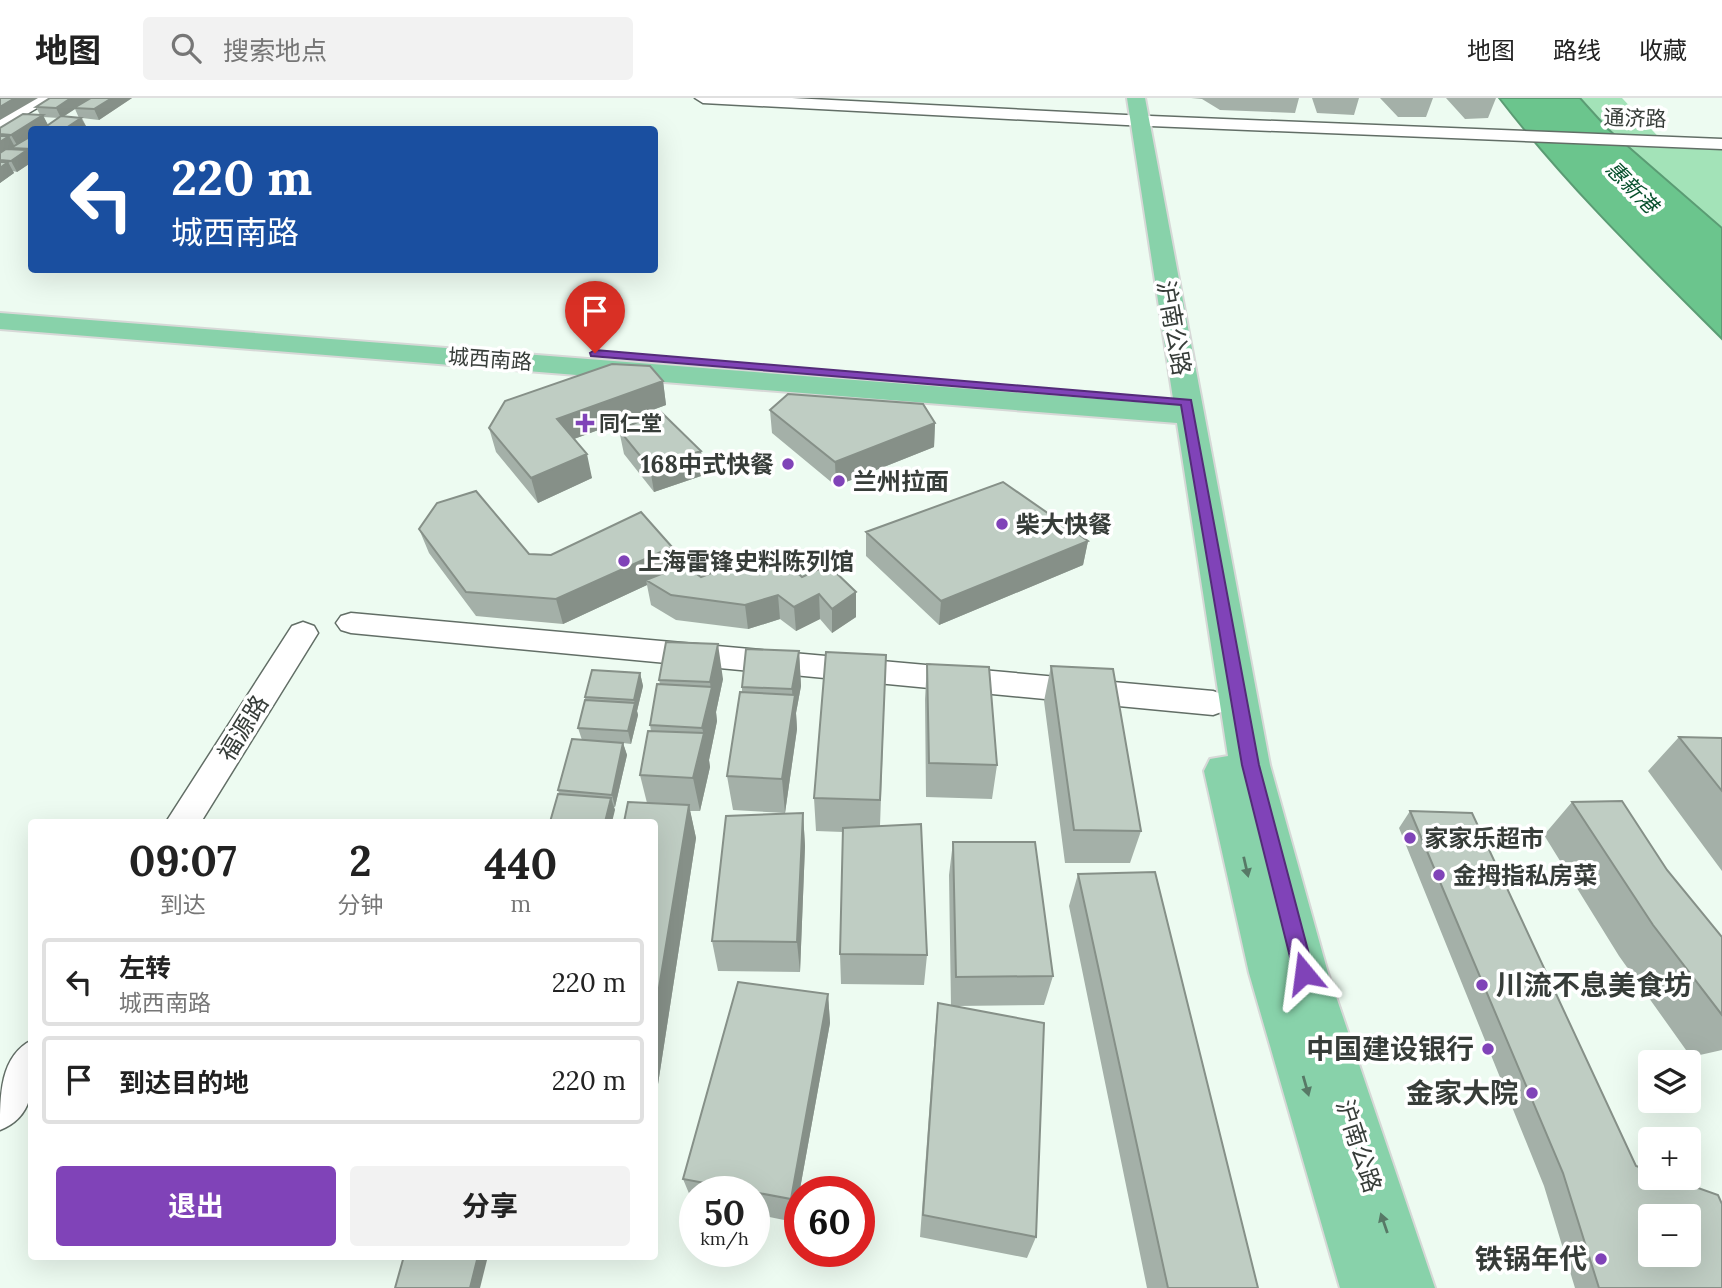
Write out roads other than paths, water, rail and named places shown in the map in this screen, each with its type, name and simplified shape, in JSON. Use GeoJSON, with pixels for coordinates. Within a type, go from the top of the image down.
{"type":"FeatureCollection","features":[{"type":"Feature","properties":{"kind":"main road","name":"沪南公路"},"geometry":{"type":"LineString","coordinates":[[1124,98],[1132,120],[1178,408],[1213,703],[1237,828],[1267,949],[1369,1288]]}},
{"type":"Feature","properties":{"kind":"main road","name":"沪南公路"},"geometry":{"type":"LineString","coordinates":[[1132,120],[1136,98]]}},
{"type":"Feature","properties":{"kind":"main road","name":"城西南路"},"geometry":{"type":"LineString","coordinates":[[0,307],[1178,408]]}},
{"type":"Feature","properties":{"kind":"main road","name":"城西南路"},"geometry":{"type":"LineString","coordinates":[[0,321],[1178,408]]}},
{"type":"Feature","properties":{"kind":"main road","name":"沪南公路"},"geometry":{"type":"LineString","coordinates":[[1178,408],[1265,830],[1328,1050],[1406,1288]]}},
{"type":"Feature","properties":{"kind":"street"},"geometry":{"type":"LineString","coordinates":[[0,125],[46,98]]}},
{"type":"Feature","properties":{"kind":"street","name":"通济路"},"geometry":{"type":"LineString","coordinates":[[703,98],[1132,120],[1722,144]]}},
{"type":"Feature","properties":{"kind":"street"},"geometry":{"type":"LineString","coordinates":[[351,623],[1213,703]]}},
{"type":"Feature","properties":{"kind":"street","name":"福源路"},"geometry":{"type":"LineString","coordinates":[[185,819],[303,634]]}},
{"type":"Feature","properties":{"kind":"street"},"geometry":{"type":"LineString","coordinates":[[0,1109],[28,1066]]}},
{"type":"Feature","properties":{"kind":"water","name":"惠新港"},"geometry":{"type":"Polygon","coordinates":[[[1499,98],[1580,98],[1608,129],[1722,228],[1722,339],[1578,192],[1499,98]]]}},
{"type":"Feature","properties":{"kind":"place","name":"同仁堂"},"geometry":{"type":"Point","coordinates":[585,423]}},
{"type":"Feature","properties":{"kind":"place","name":"168中式快餐"},"geometry":{"type":"Point","coordinates":[788,464]}},
{"type":"Feature","properties":{"kind":"place","name":"兰州拉面"},"geometry":{"type":"Point","coordinates":[839,481]}},
{"type":"Feature","properties":{"kind":"place","name":"柴大快餐"},"geometry":{"type":"Point","coordinates":[1002,524]}},
{"type":"Feature","properties":{"kind":"place","name":"上海雷锋史料陈列馆"},"geometry":{"type":"Point","coordinates":[624,561]}},
{"type":"Feature","properties":{"kind":"place","name":"家家乐超市"},"geometry":{"type":"Point","coordinates":[1410,838]}},
{"type":"Feature","properties":{"kind":"place","name":"金拇指私房菜"},"geometry":{"type":"Point","coordinates":[1439,875]}},
{"type":"Feature","properties":{"kind":"place","name":"川流不息美食坊"},"geometry":{"type":"Point","coordinates":[1482,985]}},
{"type":"Feature","properties":{"kind":"place","name":"中国建设银行"},"geometry":{"type":"Point","coordinates":[1488,1049]}},
{"type":"Feature","properties":{"kind":"place","name":"金家大院"},"geometry":{"type":"Point","coordinates":[1532,1093]}},
{"type":"Feature","properties":{"kind":"place","name":"铁锅年代"},"geometry":{"type":"Point","coordinates":[1601,1259]}}]}
